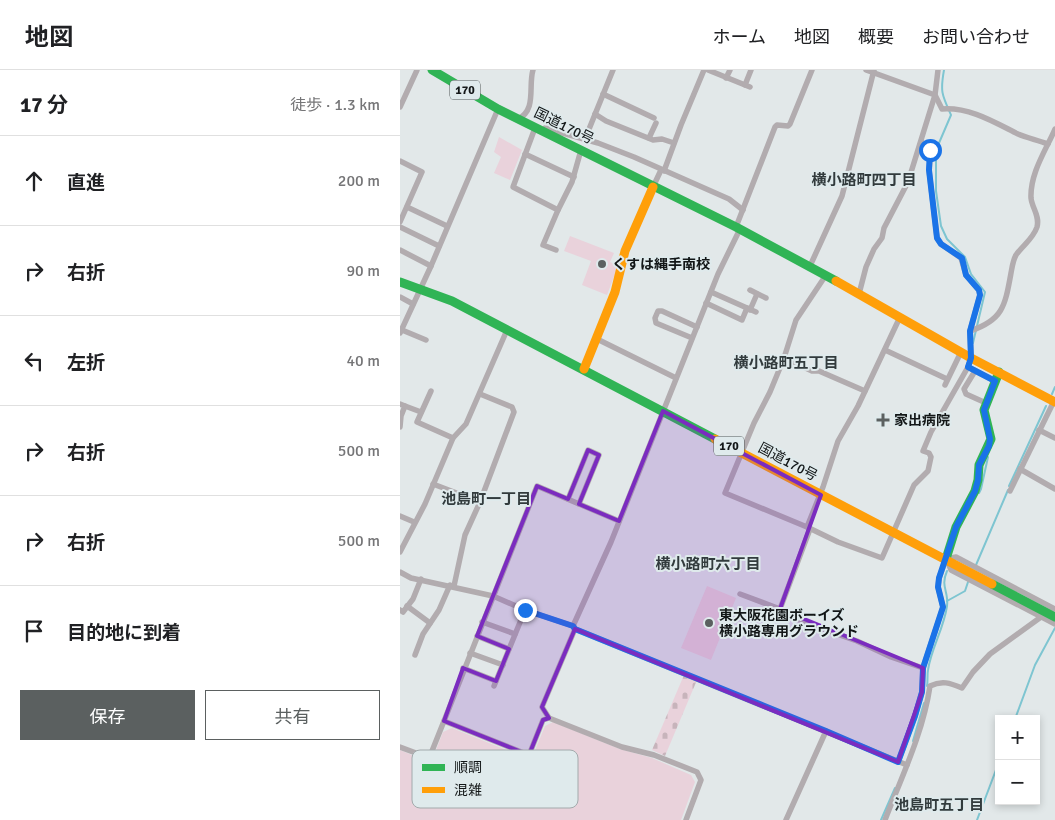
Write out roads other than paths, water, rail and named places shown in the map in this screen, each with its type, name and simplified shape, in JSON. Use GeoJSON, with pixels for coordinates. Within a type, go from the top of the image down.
{"type":"FeatureCollection","features":[{"type":"Feature","properties":{"kind":"main road","name":"国道170号"},"geometry":{"type":"LineString","coordinates":[[432,70],[498,109],[738,228],[810,266],[971,358],[997,376],[1055,401]]}},
{"type":"Feature","properties":{"kind":"main road"},"geometry":{"type":"LineString","coordinates":[[584,369],[615,292],[625,251],[653,187]]}},
{"type":"Feature","properties":{"kind":"main road","name":"国道170号"},"geometry":{"type":"LineString","coordinates":[[400,282],[452,301],[507,329],[1055,617]]}},
{"type":"Feature","properties":{"kind":"main road"},"geometry":{"type":"LineString","coordinates":[[946,559],[956,527],[975,491],[979,465],[989,446],[990,439],[984,410],[997,376]]}},
{"type":"Feature","properties":{"kind":"street"},"geometry":{"type":"LineString","coordinates":[[401,102],[417,70]]}},
{"type":"Feature","properties":{"kind":"street"},"geometry":{"type":"LineString","coordinates":[[518,119],[523,117],[532,97],[533,70]]}},
{"type":"Feature","properties":{"kind":"street"},"geometry":{"type":"LineString","coordinates":[[585,139],[614,70]]}},
{"type":"Feature","properties":{"kind":"street"},"geometry":{"type":"LineString","coordinates":[[653,187],[674,143],[704,70]]}},
{"type":"Feature","properties":{"kind":"street"},"geometry":{"type":"LineString","coordinates":[[708,70],[748,86],[752,70]]}},
{"type":"Feature","properties":{"kind":"street"},"geometry":{"type":"LineString","coordinates":[[726,78],[730,70]]}},
{"type":"Feature","properties":{"kind":"street"},"geometry":{"type":"LineString","coordinates":[[686,820],[701,780],[697,772],[654,755],[622,747],[549,718],[542,707],[738,228],[775,127],[777,125],[788,126],[790,124],[812,70]]}},
{"type":"Feature","properties":{"kind":"street"},"geometry":{"type":"LineString","coordinates":[[866,70],[874,71],[935,95],[942,109],[956,108],[1048,144]]}},
{"type":"Feature","properties":{"kind":"street"},"geometry":{"type":"LineString","coordinates":[[859,294],[869,259],[882,238],[884,228],[908,182],[922,142],[935,95],[938,70]]}},
{"type":"Feature","properties":{"kind":"street"},"geometry":{"type":"LineString","coordinates":[[810,266],[842,196],[874,71]]}},
{"type":"Feature","properties":{"kind":"street"},"geometry":{"type":"LineString","coordinates":[[604,94],[655,121],[649,138]]}},
{"type":"Feature","properties":{"kind":"street"},"geometry":{"type":"LineString","coordinates":[[426,340],[401,330],[431,266],[498,109]]}},
{"type":"Feature","properties":{"kind":"street"},"geometry":{"type":"LineString","coordinates":[[595,114],[606,121],[653,140],[662,139],[674,143]]}},
{"type":"Feature","properties":{"kind":"street"},"geometry":{"type":"LineString","coordinates":[[558,210],[513,187],[526,154],[532,126],[585,139],[634,157],[729,199],[743,210]]}},
{"type":"Feature","properties":{"kind":"street"},"geometry":{"type":"LineString","coordinates":[[970,331],[983,326],[1001,312],[1007,296],[1015,256],[1030,241],[1036,229],[1038,219],[1031,199],[1033,182],[1055,129]]}},
{"type":"Feature","properties":{"kind":"street"},"geometry":{"type":"LineString","coordinates":[[826,275],[796,320],[784,358],[725,493],[838,542],[882,558],[914,485],[928,472],[931,457],[929,453],[923,451],[968,367],[971,358],[970,331],[980,295],[979,290],[966,275],[962,258],[941,244],[937,238],[929,170],[930,150],[922,142]]}},
{"type":"Feature","properties":{"kind":"street"},"geometry":{"type":"LineString","coordinates":[[556,250],[543,245],[574,177],[581,150]]}},
{"type":"Feature","properties":{"kind":"street"},"geometry":{"type":"LineString","coordinates":[[526,154],[574,177]]}},
{"type":"Feature","properties":{"kind":"street"},"geometry":{"type":"LineString","coordinates":[[400,161],[422,172],[400,222]]}},
{"type":"Feature","properties":{"kind":"street"},"geometry":{"type":"LineString","coordinates":[[407,207],[448,226]]}},
{"type":"Feature","properties":{"kind":"street"},"geometry":{"type":"LineString","coordinates":[[400,227],[439,246]]}},
{"type":"Feature","properties":{"kind":"street"},"geometry":{"type":"LineString","coordinates":[[400,250],[431,266]]}},
{"type":"Feature","properties":{"kind":"street"},"geometry":{"type":"LineString","coordinates":[[750,290],[766,298]]}},
{"type":"Feature","properties":{"kind":"street"},"geometry":{"type":"LineString","coordinates":[[711,292],[751,310]]}},
{"type":"Feature","properties":{"kind":"street"},"geometry":{"type":"LineString","coordinates":[[706,303],[742,320],[751,310],[757,294]]}},
{"type":"Feature","properties":{"kind":"street"},"geometry":{"type":"LineString","coordinates":[[400,297],[413,304]]}},
{"type":"Feature","properties":{"kind":"street"},"geometry":{"type":"LineString","coordinates":[[692,338],[656,323],[655,318],[658,311],[662,311],[697,326]]}},
{"type":"Feature","properties":{"kind":"street"},"geometry":{"type":"LineString","coordinates":[[780,609],[821,495],[838,441],[858,406],[900,317]]}},
{"type":"Feature","properties":{"kind":"street"},"geometry":{"type":"LineString","coordinates":[[400,552],[453,438],[466,424],[507,329]]}},
{"type":"Feature","properties":{"kind":"street"},"geometry":{"type":"LineString","coordinates":[[597,339],[676,378]]}},
{"type":"Feature","properties":{"kind":"street"},"geometry":{"type":"LineString","coordinates":[[885,350],[946,382],[960,352]]}},
{"type":"Feature","properties":{"kind":"street"},"geometry":{"type":"LineString","coordinates":[[784,358],[865,391]]}},
{"type":"Feature","properties":{"kind":"street"},"geometry":{"type":"LineString","coordinates":[[968,367],[975,371],[997,376]]}},
{"type":"Feature","properties":{"kind":"street"},"geometry":{"type":"LineString","coordinates":[[975,371],[964,389],[966,394],[986,403]]}},
{"type":"Feature","properties":{"kind":"street"},"geometry":{"type":"LineString","coordinates":[[431,391],[417,422],[453,438]]}},
{"type":"Feature","properties":{"kind":"street"},"geometry":{"type":"LineString","coordinates":[[415,655],[423,634],[452,586],[465,535],[480,502],[514,412],[512,408],[480,394]]}},
{"type":"Feature","properties":{"kind":"street"},"geometry":{"type":"LineString","coordinates":[[1010,491],[1055,401]]}},
{"type":"Feature","properties":{"kind":"street"},"geometry":{"type":"LineString","coordinates":[[400,427],[403,405],[421,412]]}},
{"type":"Feature","properties":{"kind":"street"},"geometry":{"type":"LineString","coordinates":[[1039,430],[1055,438]]}},
{"type":"Feature","properties":{"kind":"street"},"geometry":{"type":"LineString","coordinates":[[568,499],[588,450],[599,455],[579,504]]}},
{"type":"Feature","properties":{"kind":"street"},"geometry":{"type":"LineString","coordinates":[[1020,469],[1055,489]]}},
{"type":"Feature","properties":{"kind":"street"},"geometry":{"type":"LineString","coordinates":[[433,484],[480,502]]}},
{"type":"Feature","properties":{"kind":"street"},"geometry":{"type":"LineString","coordinates":[[432,750],[463,668],[537,486],[619,521]]}},
{"type":"Feature","properties":{"kind":"street"},"geometry":{"type":"LineString","coordinates":[[400,516],[414,522]]}},
{"type":"Feature","properties":{"kind":"street"},"geometry":{"type":"LineString","coordinates":[[946,559],[956,556],[1055,609]]}},
{"type":"Feature","properties":{"kind":"street"},"geometry":{"type":"LineString","coordinates":[[946,559],[951,570],[1055,624]]}},
{"type":"Feature","properties":{"kind":"street"},"geometry":{"type":"LineString","coordinates":[[898,762],[922,692],[923,668],[943,607],[938,587],[939,578],[946,559]]}},
{"type":"Feature","properties":{"kind":"street"},"geometry":{"type":"LineString","coordinates":[[400,572],[411,578],[493,596],[907,765]]}},
{"type":"Feature","properties":{"kind":"street"},"geometry":{"type":"LineString","coordinates":[[400,610],[403,612],[416,592],[421,579]]}},
{"type":"Feature","properties":{"kind":"street"},"geometry":{"type":"LineString","coordinates":[[740,594],[780,609],[792,617],[814,626],[923,668]]}},
{"type":"Feature","properties":{"kind":"street"},"geometry":{"type":"LineString","coordinates":[[407,606],[430,624]]}},
{"type":"Feature","properties":{"kind":"street"},"geometry":{"type":"LineString","coordinates":[[463,668],[495,684],[525,610]]}},
{"type":"Feature","properties":{"kind":"street"},"geometry":{"type":"LineString","coordinates":[[885,820],[907,765],[927,704],[930,686],[938,682],[949,682],[962,688],[990,654],[1041,617]]}},
{"type":"Feature","properties":{"kind":"street"},"geometry":{"type":"LineString","coordinates":[[482,622],[516,634]]}},
{"type":"Feature","properties":{"kind":"street"},"geometry":{"type":"LineString","coordinates":[[477,636],[509,649]]}},
{"type":"Feature","properties":{"kind":"street"},"geometry":{"type":"LineString","coordinates":[[470,653],[502,665]]}},
{"type":"Feature","properties":{"kind":"street"},"geometry":{"type":"LineString","coordinates":[[531,750],[543,720],[549,718]]}},
{"type":"Feature","properties":{"kind":"street"},"geometry":{"type":"LineString","coordinates":[[444,721],[516,750]]}},
{"type":"Feature","properties":{"kind":"street"},"geometry":{"type":"LineString","coordinates":[[786,820],[826,731]]}},
{"type":"Feature","properties":{"kind":"street"},"geometry":{"type":"LineString","coordinates":[[400,746],[412,751]]}},
{"type":"Feature","properties":{"kind":"waterway"},"geometry":{"type":"LineString","coordinates":[[944,70],[943,93],[951,115],[936,150],[936,191],[941,226],[947,239],[965,257],[971,274],[985,292],[977,326]]}},
{"type":"Feature","properties":{"kind":"waterway"},"geometry":{"type":"LineString","coordinates":[[973,343],[976,330]]}},
{"type":"Feature","properties":{"kind":"waterway"},"geometry":{"type":"LineString","coordinates":[[1052,394],[1055,387]]}},
{"type":"Feature","properties":{"kind":"waterway"},"geometry":{"type":"LineString","coordinates":[[1009,486],[1046,406]]}},
{"type":"Feature","properties":{"kind":"waterway"},"geometry":{"type":"LineString","coordinates":[[979,493],[988,457]]}},
{"type":"Feature","properties":{"kind":"waterway"},"geometry":{"type":"LineString","coordinates":[[976,565],[1008,490]]}},
{"type":"Feature","properties":{"kind":"waterway"},"geometry":{"type":"LineString","coordinates":[[927,686],[930,662],[947,606],[944,585],[947,571]]}},
{"type":"Feature","properties":{"kind":"waterway"},"geometry":{"type":"LineString","coordinates":[[947,601],[965,591],[968,582]]}},
{"type":"Feature","properties":{"kind":"waterway"},"geometry":{"type":"LineString","coordinates":[[1016,715],[1035,665],[1055,628]]}},
{"type":"Feature","properties":{"kind":"waterway"},"geometry":{"type":"LineString","coordinates":[[913,741],[924,703]]}},
{"type":"Feature","properties":{"kind":"waterway"},"geometry":{"type":"LineString","coordinates":[[977,820],[995,773]]}},
{"type":"Feature","properties":{"kind":"waterway"},"geometry":{"type":"LineString","coordinates":[[881,820],[895,788]]}},
{"type":"Feature","properties":{"kind":"place","name":"くすは縄手南校"},"geometry":{"type":"Point","coordinates":[602,264]}},
{"type":"Feature","properties":{"kind":"place","name":"家出病院"},"geometry":{"type":"Point","coordinates":[883,420]}},
{"type":"Feature","properties":{"kind":"place","name":"東大阪花園ボーイズ 横小路専用グラウンド"},"geometry":{"type":"Point","coordinates":[709,623]}},
{"type":"Feature","properties":{"kind":"district","name":"横小路町四丁目"},"geometry":{"type":"Point","coordinates":[864,180]}},
{"type":"Feature","properties":{"kind":"district","name":"横小路町五丁目"},"geometry":{"type":"Point","coordinates":[786,363]}},
{"type":"Feature","properties":{"kind":"district","name":"池島町一丁目"},"geometry":{"type":"Point","coordinates":[486,499]}},
{"type":"Feature","properties":{"kind":"district","name":"横小路町六丁目"},"geometry":{"type":"Point","coordinates":[708,564]}},
{"type":"Feature","properties":{"kind":"district","name":"池島町五丁目"},"geometry":{"type":"Point","coordinates":[939,805]}}]}
